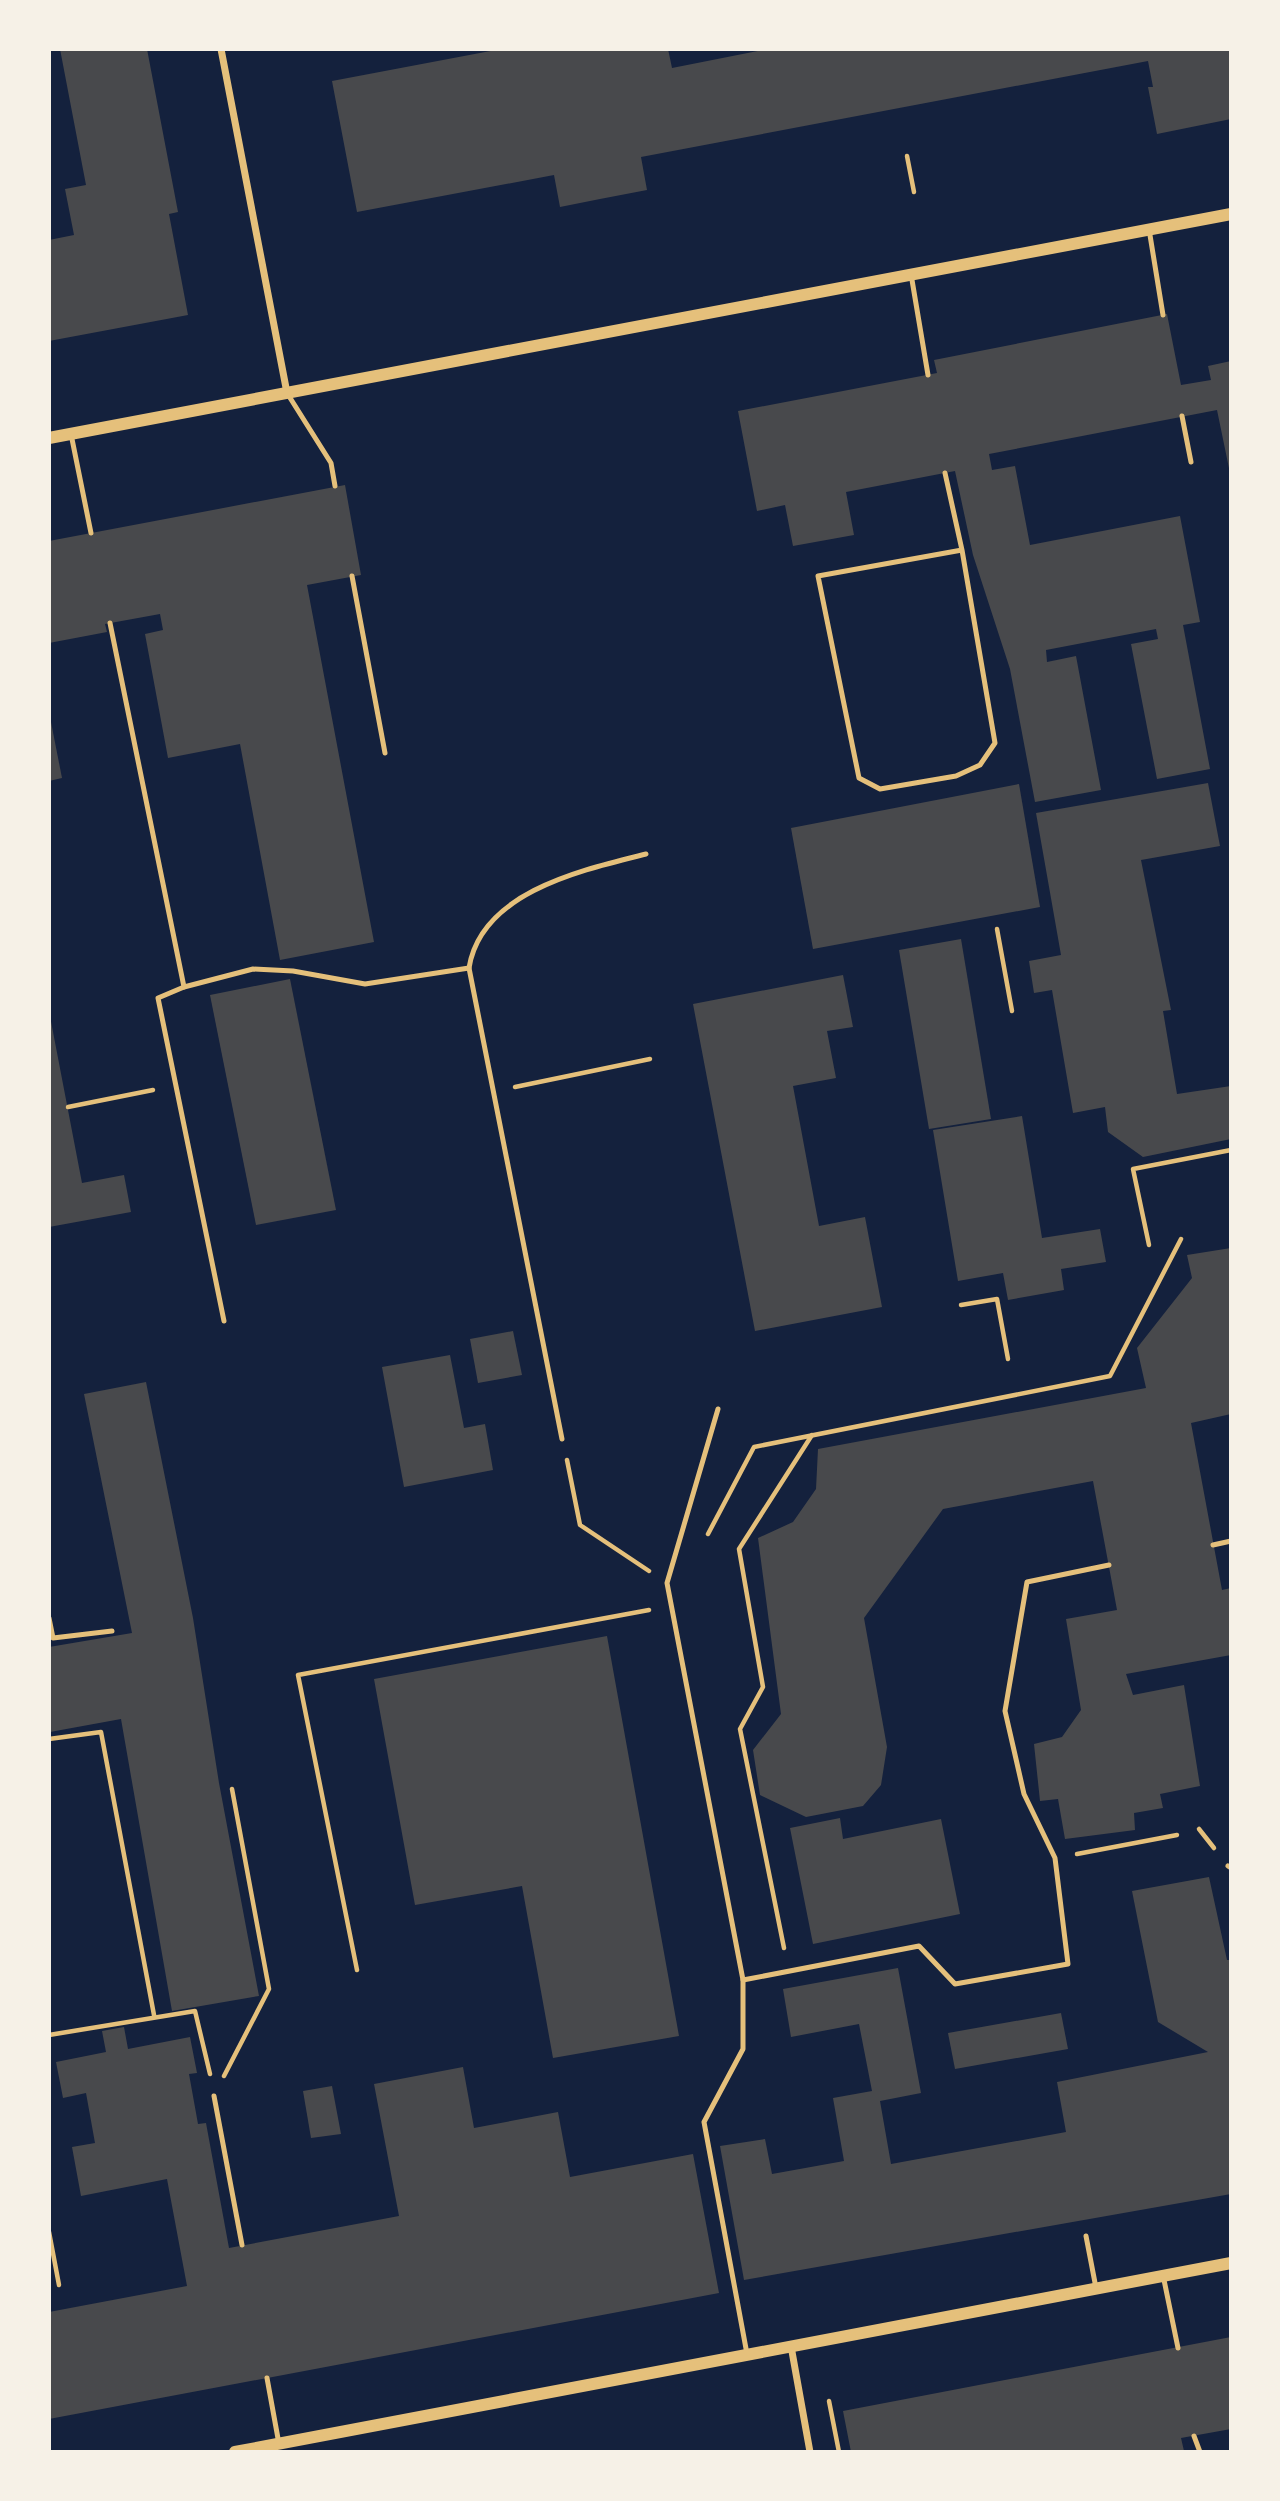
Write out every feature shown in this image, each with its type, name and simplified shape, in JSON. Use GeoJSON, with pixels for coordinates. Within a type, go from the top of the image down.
{"type":"FeatureCollection","features":[{"type":"Feature","properties":{"kind":"street"},"geometry":{"type":"LineString","coordinates":[[221,49],[287,393]]}},
{"type":"Feature","properties":{"kind":"street"},"geometry":{"type":"LineString","coordinates":[[49,438],[1231,214]]}},
{"type":"Feature","properties":{"kind":"street"},"geometry":{"type":"LineString","coordinates":[[235,2452],[1231,2263]]}},
{"type":"Feature","properties":{"kind":"street"},"geometry":{"type":"LineString","coordinates":[[790,2345],[810,2452]]}},
{"type":"Feature","properties":{"kind":"lane"},"geometry":{"type":"LineString","coordinates":[[1149,229],[1163,315]]}},
{"type":"Feature","properties":{"kind":"lane"},"geometry":{"type":"LineString","coordinates":[[911,274],[928,375]]}},
{"type":"Feature","properties":{"kind":"lane"},"geometry":{"type":"LineString","coordinates":[[287,393],[331,463],[335,486]]}},
{"type":"Feature","properties":{"kind":"lane"},"geometry":{"type":"LineString","coordinates":[[1182,416],[1191,462]]}},
{"type":"Feature","properties":{"kind":"lane"},"geometry":{"type":"LineString","coordinates":[[71,434],[91,533]]}},
{"type":"Feature","properties":{"kind":"lane"},"geometry":{"type":"LineString","coordinates":[[945,473],[962,550],[995,743],[980,765],[956,776],[880,789],[859,778],[818,576],[962,550]]}},
{"type":"Feature","properties":{"kind":"lane"},"geometry":{"type":"LineString","coordinates":[[352,576],[385,753]]}},
{"type":"Feature","properties":{"kind":"lane"},"geometry":{"type":"LineString","coordinates":[[110,623],[184,987]]}},
{"type":"Feature","properties":{"kind":"lane"},"geometry":{"type":"LineString","coordinates":[[562,1439],[469,968],[472,951],[481,931],[514,903],[557,880],[646,854]]}},
{"type":"Feature","properties":{"kind":"lane"},"geometry":{"type":"LineString","coordinates":[[224,1321],[158,998],[184,987],[253,969],[293,971],[365,984],[469,968]]}},
{"type":"Feature","properties":{"kind":"lane"},"geometry":{"type":"LineString","coordinates":[[718,1409],[667,1583],[743,1979],[743,2049],[704,2122],[747,2354]]}},
{"type":"Feature","properties":{"kind":"lane"},"geometry":{"type":"LineString","coordinates":[[1213,1545],[1231,1541]]}},
{"type":"Feature","properties":{"kind":"lane"},"geometry":{"type":"LineString","coordinates":[[743,1979],[919,1946],[955,1984],[1068,1964],[1055,1858],[1024,1794],[1005,1711],[1027,1582],[1109,1564]]}},
{"type":"Feature","properties":{"kind":"lane"},"geometry":{"type":"LineString","coordinates":[[49,1618],[53,1638],[112,1632]]}},
{"type":"Feature","properties":{"kind":"lane"},"geometry":{"type":"LineString","coordinates":[[214,2096],[242,2245]]}},
{"type":"Feature","properties":{"kind":"lane"},"geometry":{"type":"LineString","coordinates":[[1086,2236],[1097,2288]]}},
{"type":"Feature","properties":{"kind":"lane"},"geometry":{"type":"LineString","coordinates":[[1163,2275],[1178,2348]]}},
{"type":"Feature","properties":{"kind":"lane"},"geometry":{"type":"LineString","coordinates":[[267,2378],[279,2444]]}},
{"type":"Feature","properties":{"kind":"lane"},"geometry":{"type":"LineString","coordinates":[[1195,2436],[1200,2452]]}},
{"type":"Feature","properties":{"kind":"path"},"geometry":{"type":"LineString","coordinates":[[907,156],[914,191]]}},
{"type":"Feature","properties":{"kind":"path"},"geometry":{"type":"LineString","coordinates":[[998,929],[1012,1011]]}},
{"type":"Feature","properties":{"kind":"path"},"geometry":{"type":"LineString","coordinates":[[493,1091],[650,1059]]}},
{"type":"Feature","properties":{"kind":"path"},"geometry":{"type":"LineString","coordinates":[[68,1107],[176,1086]]}},
{"type":"Feature","properties":{"kind":"path"},"geometry":{"type":"LineString","coordinates":[[1149,1245],[1133,1169],[1231,1150]]}},
{"type":"Feature","properties":{"kind":"path"},"geometry":{"type":"LineString","coordinates":[[703,1545],[754,1447],[1110,1376],[1181,1239]]}},
{"type":"Feature","properties":{"kind":"path"},"geometry":{"type":"LineString","coordinates":[[961,1305],[998,1299],[1008,1359]]}},
{"type":"Feature","properties":{"kind":"path"},"geometry":{"type":"LineString","coordinates":[[789,1971],[740,1729],[763,1687],[739,1549],[813,1434]]}},
{"type":"Feature","properties":{"kind":"path"},"geometry":{"type":"LineString","coordinates":[[562,1439],[580,1525],[667,1583]]}},
{"type":"Feature","properties":{"kind":"path"},"geometry":{"type":"LineString","coordinates":[[357,1970],[298,1675],[671,1606]]}},
{"type":"Feature","properties":{"kind":"path"},"geometry":{"type":"LineString","coordinates":[[49,1739],[101,1732],[154,2015]]}},
{"type":"Feature","properties":{"kind":"path"},"geometry":{"type":"LineString","coordinates":[[214,2096],[269,1989],[232,1790]]}},
{"type":"Feature","properties":{"kind":"path"},"geometry":{"type":"LineString","coordinates":[[1055,1858],[1177,1835]]}},
{"type":"Feature","properties":{"kind":"path"},"geometry":{"type":"LineString","coordinates":[[49,2035],[154,2015],[195,2011],[214,2096]]}},
{"type":"Feature","properties":{"kind":"path"},"geometry":{"type":"LineString","coordinates":[[49,2232],[59,2285]]}},
{"type":"Feature","properties":{"kind":"path"},"geometry":{"type":"LineString","coordinates":[[829,2401],[839,2452]]}},
{"type":"Feature","properties":{"kind":"building"},"geometry":{"type":"Polygon","coordinates":[[[60,49],[147,49],[178,212],[169,214],[188,315],[49,341],[49,240],[74,235],[65,189],[86,185],[60,49]]]}},
{"type":"Feature","properties":{"kind":"building"},"geometry":{"type":"Polygon","coordinates":[[[501,49],[668,49],[672,68],[768,49],[1231,49],[1231,119],[1157,134],[1148,87],[1153,87],[1148,61],[641,157],[647,190],[560,207],[554,175],[357,212],[332,81],[501,49]]]}},
{"type":"Feature","properties":{"kind":"building"},"geometry":{"type":"Polygon","coordinates":[[[1167,314],[1181,385],[1211,380],[1208,366],[1231,361],[1231,478],[1217,410],[989,454],[992,470],[1015,466],[1030,545],[1180,516],[1200,622],[1183,625],[1210,769],[1157,779],[1131,644],[1158,639],[1156,629],[1046,650],[1047,662],[1076,656],[1101,790],[1035,802],[1010,669],[973,555],[955,471],[846,492],[854,535],[793,546],[785,505],[757,511],[738,411],[937,373],[934,360],[1167,314]]]}},
{"type":"Feature","properties":{"kind":"building"},"geometry":{"type":"Polygon","coordinates":[[[345,485],[361,575],[307,585],[374,942],[280,960],[240,744],[168,758],[145,634],[163,630],[160,614],[105,624],[107,632],[49,643],[49,541],[345,485]]]}},
{"type":"Feature","properties":{"kind":"building"},"geometry":{"type":"Polygon","coordinates":[[[49,718],[62,778],[49,781],[49,718]]]}},
{"type":"Feature","properties":{"kind":"building"},"geometry":{"type":"Polygon","coordinates":[[[1208,783],[1220,846],[1141,860],[1171,1010],[1163,1011],[1177,1094],[1231,1086],[1231,1139],[1143,1157],[1108,1132],[1105,1107],[1073,1113],[1052,990],[1034,993],[1029,961],[1061,955],[1036,813],[1208,783]]]}},
{"type":"Feature","properties":{"kind":"building"},"geometry":{"type":"Polygon","coordinates":[[[1019,784],[1040,907],[813,949],[791,828],[1019,784]]]}},
{"type":"Feature","properties":{"kind":"building"},"geometry":{"type":"Polygon","coordinates":[[[961,939],[991,1119],[929,1129],[899,950],[961,939]]]}},
{"type":"Feature","properties":{"kind":"building"},"geometry":{"type":"Polygon","coordinates":[[[843,975],[853,1027],[827,1031],[836,1078],[793,1086],[819,1226],[865,1217],[882,1307],[755,1331],[693,1004],[843,975]]]}},
{"type":"Feature","properties":{"kind":"building"},"geometry":{"type":"Polygon","coordinates":[[[290,979],[336,1210],[256,1225],[210,995],[290,979]]]}},
{"type":"Feature","properties":{"kind":"building"},"geometry":{"type":"Polygon","coordinates":[[[49,1011],[82,1183],[124,1175],[131,1212],[49,1227],[49,1011]]]}},
{"type":"Feature","properties":{"kind":"building"},"geometry":{"type":"Polygon","coordinates":[[[1022,1116],[1042,1238],[1100,1229],[1106,1262],[1061,1269],[1064,1290],[1008,1300],[1003,1273],[958,1281],[933,1130],[1022,1116]]]}},
{"type":"Feature","properties":{"kind":"building"},"geometry":{"type":"Polygon","coordinates":[[[1231,1248],[1231,1414],[1191,1423],[1222,1590],[1231,1588],[1231,1655],[1126,1674],[1133,1695],[1184,1685],[1200,1786],[1160,1794],[1163,1808],[1134,1813],[1135,1830],[1065,1839],[1058,1799],[1040,1801],[1034,1744],[1062,1737],[1081,1710],[1066,1619],[1117,1610],[1093,1481],[943,1509],[864,1618],[887,1747],[881,1785],[863,1806],[806,1817],[760,1795],[753,1750],[781,1714],[758,1538],[793,1522],[816,1489],[818,1449],[1146,1388],[1137,1348],[1192,1278],[1187,1255],[1231,1248]]]}},
{"type":"Feature","properties":{"kind":"building"},"geometry":{"type":"Polygon","coordinates":[[[513,1331],[522,1375],[478,1383],[470,1339],[513,1331]]]}},
{"type":"Feature","properties":{"kind":"building"},"geometry":{"type":"Polygon","coordinates":[[[450,1355],[464,1428],[485,1424],[493,1470],[404,1487],[382,1367],[450,1355]]]}},
{"type":"Feature","properties":{"kind":"building"},"geometry":{"type":"Polygon","coordinates":[[[146,1382],[193,1618],[219,1783],[259,1996],[172,2011],[121,1719],[50,1732],[49,1724],[49,1647],[132,1633],[84,1394],[146,1382]]]}},
{"type":"Feature","properties":{"kind":"building"},"geometry":{"type":"Polygon","coordinates":[[[607,1636],[679,2036],[553,2058],[522,1886],[415,1905],[374,1679],[607,1636]]]}},
{"type":"Feature","properties":{"kind":"building"},"geometry":{"type":"Polygon","coordinates":[[[840,1818],[843,1839],[941,1819],[960,1914],[813,1944],[790,1828],[840,1818]]]}},
{"type":"Feature","properties":{"kind":"building"},"geometry":{"type":"Polygon","coordinates":[[[1209,1877],[1227,1960],[1231,1960],[1231,2194],[744,2280],[720,2146],[765,2139],[772,2174],[844,2161],[833,2098],[872,2091],[859,2024],[791,2037],[783,1989],[898,1968],[921,2093],[880,2101],[891,2164],[1066,2132],[1057,2082],[1208,2052],[1158,2022],[1132,1891],[1209,1877]]]}},
{"type":"Feature","properties":{"kind":"building"},"geometry":{"type":"Polygon","coordinates":[[[1061,2013],[1068,2049],[955,2069],[948,2033],[1061,2013]]]}},
{"type":"Feature","properties":{"kind":"building"},"geometry":{"type":"Polygon","coordinates":[[[124,2027],[128,2049],[190,2037],[197,2073],[189,2074],[198,2124],[206,2123],[229,2248],[399,2216],[374,2084],[463,2067],[474,2128],[558,2112],[570,2177],[693,2154],[719,2293],[49,2419],[49,2312],[187,2286],[167,2179],[81,2196],[72,2147],[95,2143],[86,2093],[63,2098],[56,2062],[106,2052],[102,2031],[124,2027]]]}},
{"type":"Feature","properties":{"kind":"building"},"geometry":{"type":"Polygon","coordinates":[[[332,2086],[341,2134],[311,2138],[303,2091],[332,2086]]]}},
{"type":"Feature","properties":{"kind":"building"},"geometry":{"type":"Polygon","coordinates":[[[1231,2337],[1231,2429],[1181,2438],[1184,2451],[851,2452],[843,2411],[1231,2337]]]}}]}
